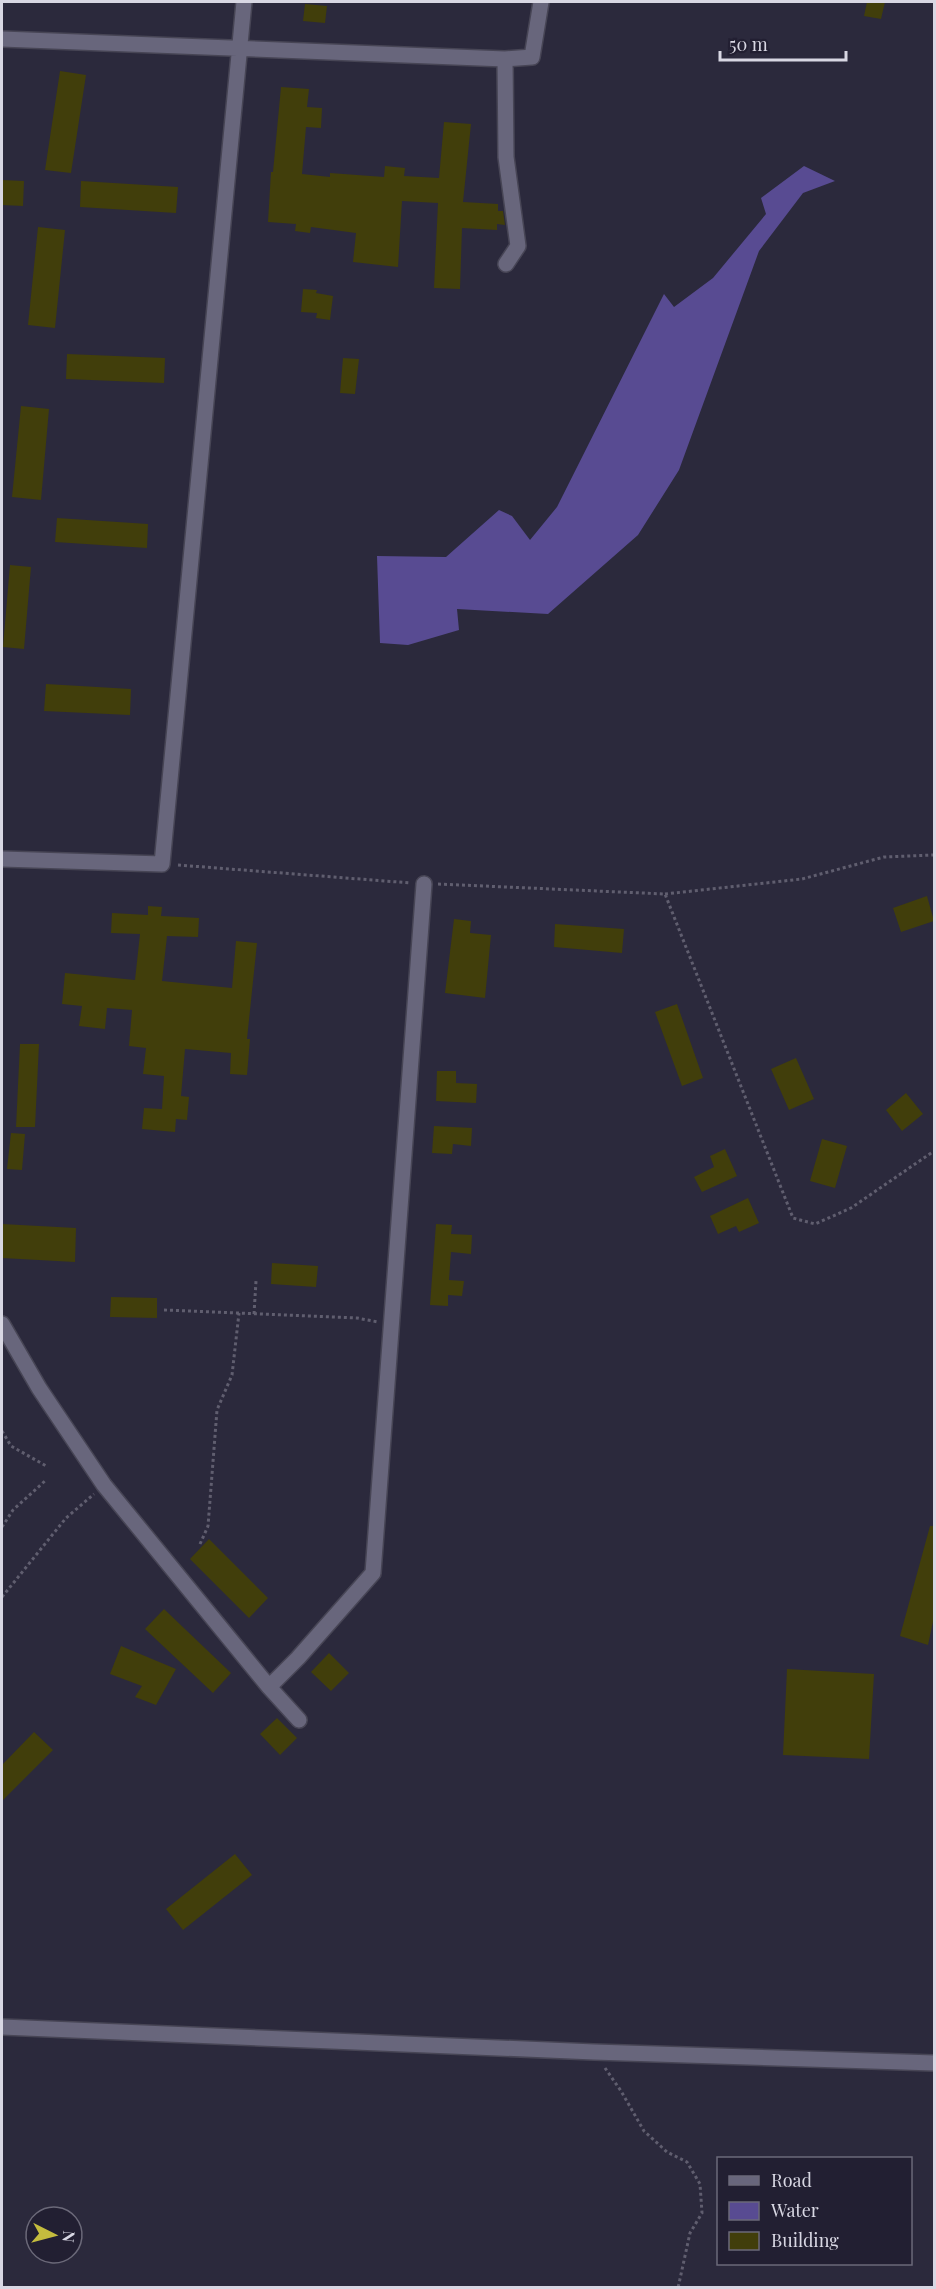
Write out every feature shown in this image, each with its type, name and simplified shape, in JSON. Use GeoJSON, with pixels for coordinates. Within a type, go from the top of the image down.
{"type":"FeatureCollection","features":[{"type":"Feature","properties":{"kind":"street"},"geometry":{"type":"LineString","coordinates":[[2,859],[162,864],[244,2]]}},
{"type":"Feature","properties":{"kind":"street"},"geometry":{"type":"LineString","coordinates":[[2,39],[238,47],[505,60],[532,57],[541,2]]}},
{"type":"Feature","properties":{"kind":"street"},"geometry":{"type":"LineString","coordinates":[[505,60],[506,157],[518,246],[506,264]]}},
{"type":"Feature","properties":{"kind":"street"},"geometry":{"type":"LineString","coordinates":[[269,1687],[373,1574],[424,884]]}},
{"type":"Feature","properties":{"kind":"street"},"geometry":{"type":"LineString","coordinates":[[2,1324],[39,1388],[104,1485],[269,1687],[299,1720]]}},
{"type":"Feature","properties":{"kind":"street"},"geometry":{"type":"LineString","coordinates":[[2,2027],[594,2052],[934,2063]]}},
{"type":"Feature","properties":{"kind":"path"},"geometry":{"type":"LineString","coordinates":[[162,864],[424,884],[665,894],[802,879],[884,857],[934,855]]}},
{"type":"Feature","properties":{"kind":"path"},"geometry":{"type":"LineString","coordinates":[[665,894],[793,1218],[815,1224],[850,1208],[934,1151]]}},
{"type":"Feature","properties":{"kind":"path"},"geometry":{"type":"LineString","coordinates":[[254,1314],[256,1281]]}},
{"type":"Feature","properties":{"kind":"path"},"geometry":{"type":"LineString","coordinates":[[164,1310],[357,1318],[391,1324]]}},
{"type":"Feature","properties":{"kind":"path"},"geometry":{"type":"LineString","coordinates":[[200,1544],[208,1526],[217,1410],[232,1375],[239,1312]]}},
{"type":"Feature","properties":{"kind":"path"},"geometry":{"type":"LineString","coordinates":[[2,1431],[11,1446],[48,1467]]}},
{"type":"Feature","properties":{"kind":"path"},"geometry":{"type":"LineString","coordinates":[[2,1527],[14,1510],[45,1480]]}},
{"type":"Feature","properties":{"kind":"path"},"geometry":{"type":"LineString","coordinates":[[2,1597],[66,1518],[104,1485]]}},
{"type":"Feature","properties":{"kind":"path"},"geometry":{"type":"LineString","coordinates":[[594,2052],[621,2091],[644,2131],[667,2152],[687,2162],[700,2184],[702,2212],[690,2234],[678,2288]]}},
{"type":"Feature","properties":{"kind":"water"},"geometry":{"type":"Polygon","coordinates":[[[804,166],[835,181],[803,193],[759,251],[679,470],[638,535],[548,614],[457,609],[459,630],[408,645],[380,643],[377,556],[446,557],[499,510],[512,516],[530,540],[557,507],[664,294],[674,307],[713,278],[766,214],[761,198],[804,166]]]}},
{"type":"Feature","properties":{"kind":"building"},"geometry":{"type":"Polygon","coordinates":[[[867,2],[885,2],[881,19],[864,16],[867,2]]]}},
{"type":"Feature","properties":{"kind":"building"},"geometry":{"type":"Polygon","coordinates":[[[305,4],[327,6],[325,23],[303,21],[305,4]]]}},
{"type":"Feature","properties":{"kind":"building"},"geometry":{"type":"Polygon","coordinates":[[[60,71],[86,75],[71,173],[45,170],[60,71]]]}},
{"type":"Feature","properties":{"kind":"building"},"geometry":{"type":"Polygon","coordinates":[[[281,87],[309,89],[307,107],[322,108],[321,128],[306,127],[302,174],[330,177],[330,173],[384,177],[385,166],[405,168],[404,176],[439,178],[444,122],[471,124],[463,202],[498,204],[498,211],[503,211],[505,225],[497,224],[497,230],[462,228],[460,289],[434,288],[438,203],[402,201],[398,267],[353,262],[356,233],[311,227],[310,233],[295,231],[296,224],[268,222],[271,172],[273,172],[281,87]]]}},
{"type":"Feature","properties":{"kind":"building"},"geometry":{"type":"Polygon","coordinates":[[[2,180],[24,181],[23,206],[2,205],[2,180]]]}},
{"type":"Feature","properties":{"kind":"building"},"geometry":{"type":"Polygon","coordinates":[[[81,181],[178,187],[176,213],[80,207],[81,181]]]}},
{"type":"Feature","properties":{"kind":"building"},"geometry":{"type":"Polygon","coordinates":[[[38,227],[65,230],[55,328],[28,325],[38,227]]]}},
{"type":"Feature","properties":{"kind":"building"},"geometry":{"type":"Polygon","coordinates":[[[303,289],[317,290],[316,293],[333,296],[330,320],[316,318],[317,313],[301,312],[303,289]]]}},
{"type":"Feature","properties":{"kind":"building"},"geometry":{"type":"Polygon","coordinates":[[[67,354],[165,358],[164,383],[66,379],[67,354]]]}},
{"type":"Feature","properties":{"kind":"building"},"geometry":{"type":"Polygon","coordinates":[[[343,358],[359,359],[355,394],[340,393],[343,358]]]}},
{"type":"Feature","properties":{"kind":"building"},"geometry":{"type":"Polygon","coordinates":[[[21,406],[49,409],[41,500],[12,497],[21,406]]]}},
{"type":"Feature","properties":{"kind":"building"},"geometry":{"type":"Polygon","coordinates":[[[57,518],[148,524],[147,548],[55,542],[57,518]]]}},
{"type":"Feature","properties":{"kind":"building"},"geometry":{"type":"Polygon","coordinates":[[[10,565],[31,567],[24,649],[3,647],[10,565]]]}},
{"type":"Feature","properties":{"kind":"building"},"geometry":{"type":"Polygon","coordinates":[[[46,684],[131,689],[130,715],[44,711],[46,684]]]}},
{"type":"Feature","properties":{"kind":"building"},"geometry":{"type":"Polygon","coordinates":[[[927,896],[934,921],[901,932],[893,908],[927,896]]]}},
{"type":"Feature","properties":{"kind":"building"},"geometry":{"type":"Polygon","coordinates":[[[148,906],[162,907],[161,916],[199,918],[198,937],[167,936],[162,981],[232,988],[236,941],[257,943],[247,1039],[250,1039],[247,1075],[230,1074],[231,1053],[185,1049],[181,1096],[189,1097],[187,1120],[176,1119],[175,1132],[142,1129],[144,1108],[162,1109],[164,1076],[143,1074],[146,1048],[129,1046],[132,1010],[107,1008],[105,1029],[79,1026],[82,1006],[62,1004],[65,973],[135,980],[140,934],[111,933],[112,913],[148,915],[148,906]]]}},
{"type":"Feature","properties":{"kind":"building"},"geometry":{"type":"Polygon","coordinates":[[[454,919],[471,921],[470,933],[491,935],[485,998],[445,993],[454,919]]]}},
{"type":"Feature","properties":{"kind":"building"},"geometry":{"type":"Polygon","coordinates":[[[555,924],[624,929],[622,953],[554,947],[555,924]]]}},
{"type":"Feature","properties":{"kind":"building"},"geometry":{"type":"Polygon","coordinates":[[[677,1004],[703,1078],[682,1086],[655,1012],[677,1004]]]}},
{"type":"Feature","properties":{"kind":"building"},"geometry":{"type":"Polygon","coordinates":[[[20,1044],[39,1044],[35,1127],[16,1127],[20,1044]]]}},
{"type":"Feature","properties":{"kind":"building"},"geometry":{"type":"Polygon","coordinates":[[[796,1058],[814,1099],[789,1110],[771,1069],[796,1058]]]}},
{"type":"Feature","properties":{"kind":"building"},"geometry":{"type":"Polygon","coordinates":[[[437,1071],[456,1071],[456,1083],[477,1084],[476,1103],[436,1101],[437,1071]]]}},
{"type":"Feature","properties":{"kind":"building"},"geometry":{"type":"Polygon","coordinates":[[[906,1093],[923,1114],[902,1131],[886,1110],[906,1093]]]}},
{"type":"Feature","properties":{"kind":"building"},"geometry":{"type":"Polygon","coordinates":[[[434,1126],[472,1128],[471,1146],[453,1144],[452,1154],[432,1153],[434,1126]]]}},
{"type":"Feature","properties":{"kind":"building"},"geometry":{"type":"Polygon","coordinates":[[[11,1133],[25,1134],[22,1170],[7,1169],[11,1133]]]}},
{"type":"Feature","properties":{"kind":"building"},"geometry":{"type":"Polygon","coordinates":[[[822,1139],[847,1146],[835,1188],[810,1181],[822,1139]]]}},
{"type":"Feature","properties":{"kind":"building"},"geometry":{"type":"Polygon","coordinates":[[[725,1149],[737,1176],[702,1192],[694,1177],[714,1167],[710,1156],[725,1149]]]}},
{"type":"Feature","properties":{"kind":"building"},"geometry":{"type":"Polygon","coordinates":[[[748,1198],[759,1223],[739,1232],[736,1226],[718,1234],[710,1216],[748,1198]]]}},
{"type":"Feature","properties":{"kind":"building"},"geometry":{"type":"Polygon","coordinates":[[[2,1224],[76,1228],[75,1262],[2,1258],[2,1224]]]}},
{"type":"Feature","properties":{"kind":"building"},"geometry":{"type":"Polygon","coordinates":[[[436,1224],[452,1225],[451,1234],[472,1235],[471,1254],[451,1252],[449,1280],[464,1281],[462,1296],[448,1295],[448,1306],[430,1305],[436,1224]]]}},
{"type":"Feature","properties":{"kind":"building"},"geometry":{"type":"Polygon","coordinates":[[[272,1263],[318,1266],[316,1287],[271,1284],[272,1263]]]}},
{"type":"Feature","properties":{"kind":"building"},"geometry":{"type":"Polygon","coordinates":[[[111,1297],[157,1298],[157,1318],[110,1317],[111,1297]]]}},
{"type":"Feature","properties":{"kind":"building"},"geometry":{"type":"Polygon","coordinates":[[[930,1526],[934,1526],[934,1617],[928,1645],[900,1636],[930,1526]]]}},
{"type":"Feature","properties":{"kind":"building"},"geometry":{"type":"Polygon","coordinates":[[[209,1539],[268,1598],[249,1618],[190,1559],[209,1539]]]}},
{"type":"Feature","properties":{"kind":"building"},"geometry":{"type":"Polygon","coordinates":[[[164,1609],[231,1673],[213,1693],[145,1629],[164,1609]]]}},
{"type":"Feature","properties":{"kind":"building"},"geometry":{"type":"Polygon","coordinates":[[[121,1646],[176,1669],[156,1705],[135,1697],[142,1686],[110,1674],[121,1646]]]}},
{"type":"Feature","properties":{"kind":"building"},"geometry":{"type":"Polygon","coordinates":[[[329,1653],[349,1673],[331,1691],[311,1672],[329,1653]]]}},
{"type":"Feature","properties":{"kind":"building"},"geometry":{"type":"Polygon","coordinates":[[[787,1669],[874,1674],[869,1759],[783,1755],[787,1669]]]}},
{"type":"Feature","properties":{"kind":"building"},"geometry":{"type":"Polygon","coordinates":[[[277,1718],[297,1738],[280,1755],[260,1734],[277,1718]]]}},
{"type":"Feature","properties":{"kind":"building"},"geometry":{"type":"Polygon","coordinates":[[[34,1732],[53,1750],[2,1801],[2,1765],[34,1732]]]}},
{"type":"Feature","properties":{"kind":"building"},"geometry":{"type":"Polygon","coordinates":[[[235,1854],[252,1875],[183,1930],[166,1909],[235,1854]]]}}]}
